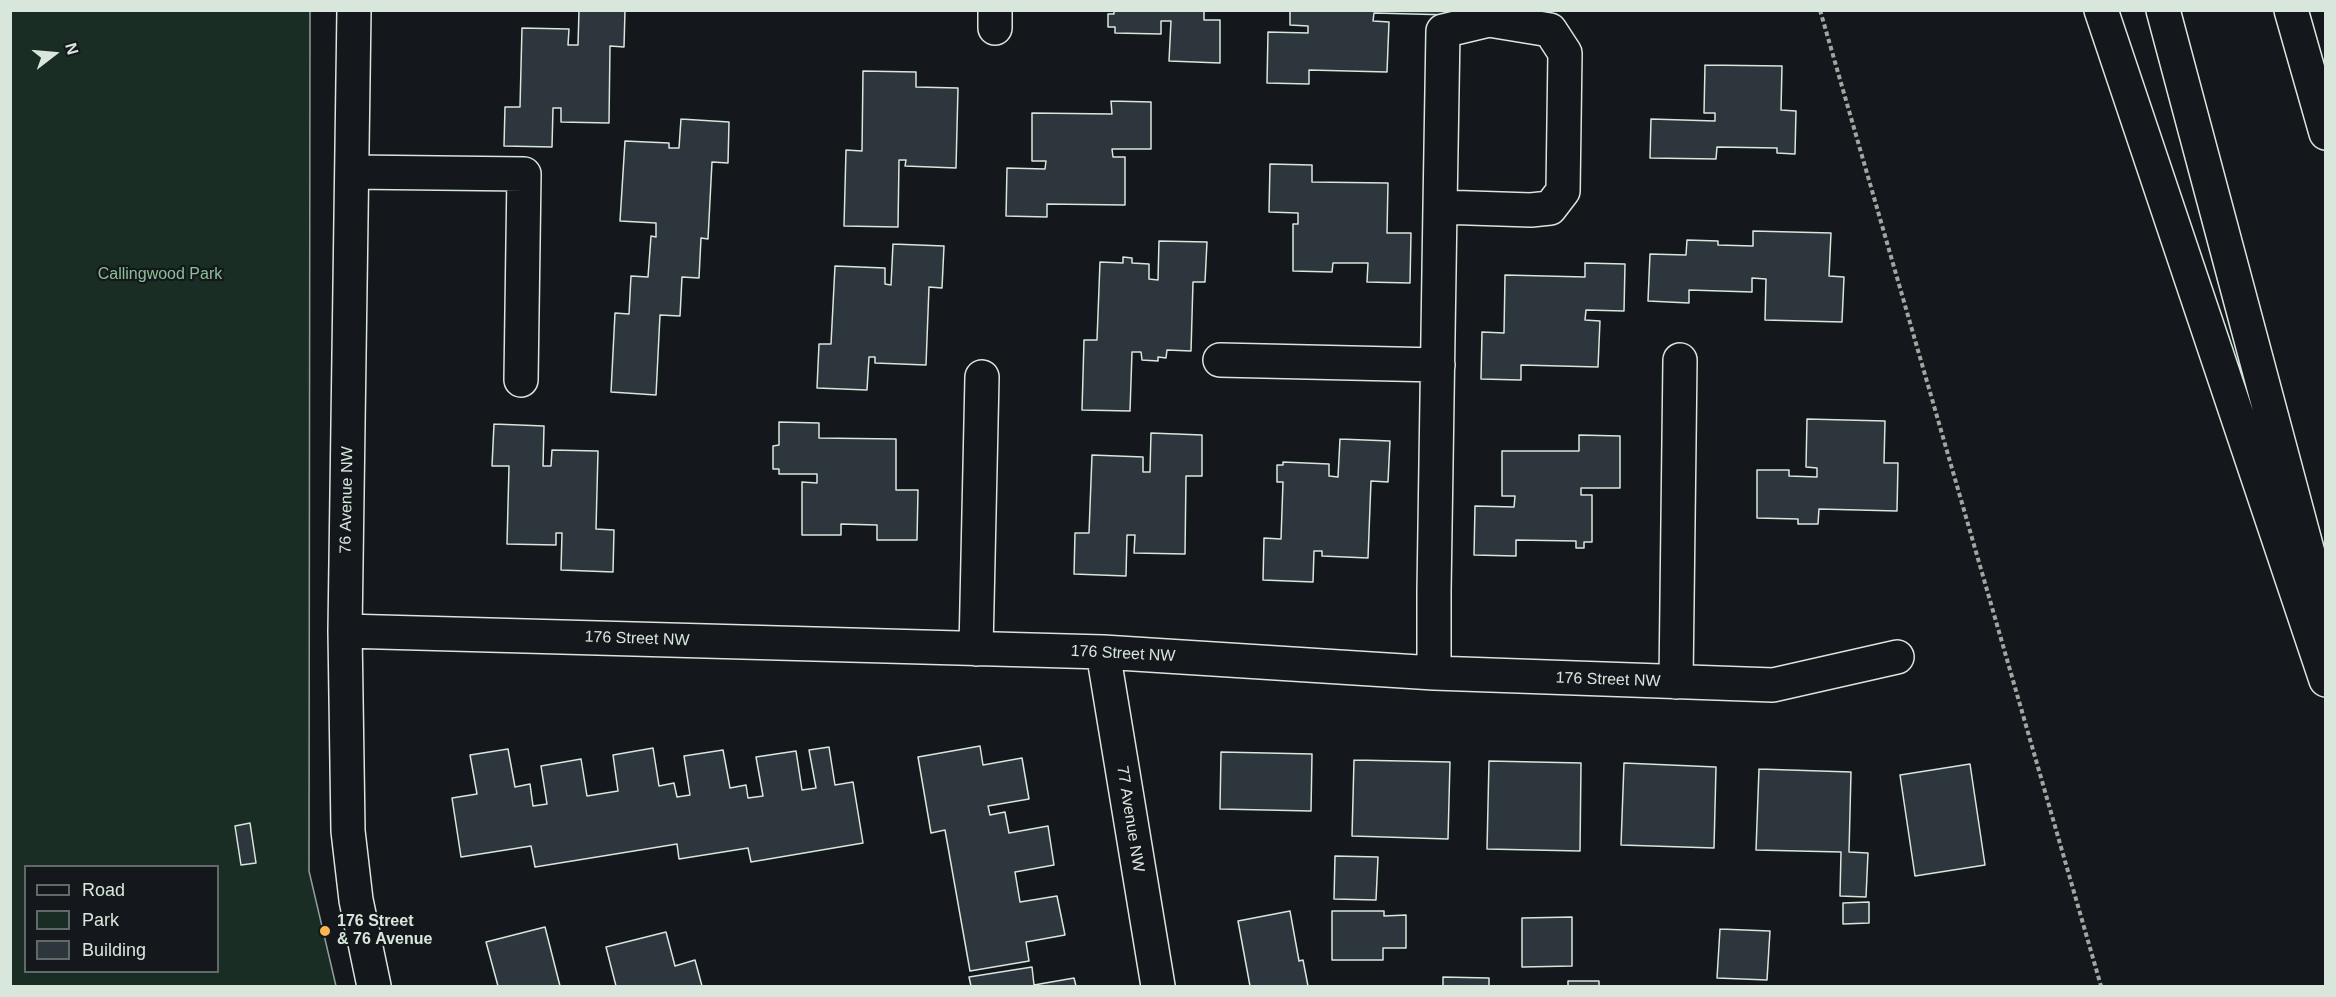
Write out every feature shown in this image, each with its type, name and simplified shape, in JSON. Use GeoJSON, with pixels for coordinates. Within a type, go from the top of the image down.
{"type":"FeatureCollection","features":[{"type":"Feature","properties":{"kind":"main road","name":"76 Avenue NW"},"geometry":{"type":"LineString","coordinates":[[354,10],[345,631],[348,831],[356,900],[374,987]]}},
{"type":"Feature","properties":{"kind":"main road"},"geometry":{"type":"LineString","coordinates":[[2101,10],[2325,680]]}},
{"type":"Feature","properties":{"kind":"main road"},"geometry":{"type":"LineString","coordinates":[[2163,10],[2325,617]]}},
{"type":"Feature","properties":{"kind":"main road"},"geometry":{"type":"LineString","coordinates":[[2291,10],[2325,133]]}},
{"type":"Feature","properties":{"kind":"main road"},"geometry":{"type":"LineString","coordinates":[[1434,673],[1440,207],[1443,30],[1489,20],[1550,30],[1565,53],[1563,191],[1550,208],[1440,207]]}},
{"type":"Feature","properties":{"kind":"main road"},"geometry":{"type":"LineString","coordinates":[[352,172],[524,174],[521,380]]}},
{"type":"Feature","properties":{"kind":"main road"},"geometry":{"type":"LineString","coordinates":[[1220,360],[1438,365]]}},
{"type":"Feature","properties":{"kind":"main road"},"geometry":{"type":"LineString","coordinates":[[1676,682],[1680,360]]}},
{"type":"Feature","properties":{"kind":"main road"},"geometry":{"type":"LineString","coordinates":[[976,649],[982,377]]}},
{"type":"Feature","properties":{"kind":"main road","name":"176 Street NW"},"geometry":{"type":"LineString","coordinates":[[345,631],[1103,652],[1434,673],[1773,685],[1897,657]]}},
{"type":"Feature","properties":{"kind":"main road","name":"77 Avenue NW"},"geometry":{"type":"LineString","coordinates":[[1103,652],[1158,987]]}},
{"type":"Feature","properties":{"kind":"path"},"geometry":{"type":"LineString","coordinates":[[1821,10],[2101,987]]}},
{"type":"Feature","properties":{"kind":"green space","name":"Callingwood Park"},"geometry":{"type":"Polygon","coordinates":[[[10,11],[310,11],[309,871],[336,986],[11,986],[10,11]]]}},
{"type":"Feature","properties":{"kind":"building"},"geometry":{"type":"Polygon","coordinates":[[[579,10],[625,10],[624,47],[610,46],[609,123],[561,122],[561,108],[553,108],[552,147],[504,146],[505,107],[520,107],[522,28],[569,29],[568,45],[578,45],[579,10]]]}},
{"type":"Feature","properties":{"kind":"building"},"geometry":{"type":"Polygon","coordinates":[[[1114,10],[1204,10],[1204,20],[1220,20],[1220,63],[1169,61],[1171,21],[1161,21],[1161,34],[1115,33],[1115,27],[1108,27],[1108,14],[1114,14],[1114,10]]]}},
{"type":"Feature","properties":{"kind":"building"},"geometry":{"type":"Polygon","coordinates":[[[1290,10],[1450,10],[1450,15],[1374,13],[1373,21],[1389,22],[1387,72],[1309,70],[1309,84],[1267,83],[1268,32],[1308,33],[1308,26],[1290,25],[1290,10]]]}},
{"type":"Feature","properties":{"kind":"building"},"geometry":{"type":"Polygon","coordinates":[[[1705,65],[1782,66],[1781,110],[1796,111],[1795,154],[1777,153],[1777,148],[1717,147],[1716,159],[1650,158],[1651,119],[1715,121],[1715,113],[1704,113],[1705,65]]]}},
{"type":"Feature","properties":{"kind":"building"},"geometry":{"type":"Polygon","coordinates":[[[863,71],[916,72],[916,87],[958,88],[956,168],[905,166],[906,160],[899,160],[898,227],[844,226],[846,150],[862,151],[863,71]]]}},
{"type":"Feature","properties":{"kind":"building"},"geometry":{"type":"Polygon","coordinates":[[[1111,101],[1151,102],[1151,149],[1112,149],[1113,157],[1125,157],[1125,205],[1047,204],[1047,217],[1006,216],[1007,168],[1045,169],[1046,161],[1032,161],[1032,113],[1112,114],[1111,101]]]}},
{"type":"Feature","properties":{"kind":"building"},"geometry":{"type":"Polygon","coordinates":[[[681,119],[729,122],[728,163],[712,162],[708,239],[701,238],[699,278],[682,277],[680,316],[660,315],[656,395],[611,392],[615,313],[629,314],[631,276],[648,277],[651,236],[656,237],[656,223],[620,221],[625,141],[669,143],[669,148],[679,148],[681,119]]]}},
{"type":"Feature","properties":{"kind":"building"},"geometry":{"type":"Polygon","coordinates":[[[1270,164],[1312,165],[1312,182],[1388,183],[1387,233],[1411,233],[1410,283],[1367,282],[1368,263],[1333,263],[1332,272],[1293,271],[1293,224],[1298,224],[1298,213],[1269,212],[1270,164]]]}},
{"type":"Feature","properties":{"kind":"building"},"geometry":{"type":"Polygon","coordinates":[[[1753,231],[1831,233],[1829,276],[1844,277],[1842,322],[1765,320],[1766,279],[1752,278],[1752,292],[1689,290],[1689,303],[1648,301],[1650,254],[1686,255],[1687,240],[1718,241],[1718,245],[1753,246],[1753,231]]]}},
{"type":"Feature","properties":{"kind":"building"},"geometry":{"type":"Polygon","coordinates":[[[1159,241],[1207,242],[1205,282],[1193,282],[1191,351],[1167,350],[1166,358],[1158,357],[1158,361],[1142,360],[1141,352],[1132,352],[1130,411],[1082,410],[1084,340],[1097,340],[1100,262],[1123,263],[1123,257],[1132,258],[1132,263],[1149,264],[1149,279],[1158,280],[1159,241]]]}},
{"type":"Feature","properties":{"kind":"building"},"geometry":{"type":"Polygon","coordinates":[[[893,244],[944,246],[942,288],[929,287],[926,365],[875,363],[875,357],[869,357],[867,390],[817,388],[819,344],[831,344],[835,266],[885,268],[885,284],[891,285],[893,244]]]}},
{"type":"Feature","properties":{"kind":"building"},"geometry":{"type":"Polygon","coordinates":[[[1585,263],[1625,264],[1624,311],[1586,310],[1585,320],[1600,321],[1598,367],[1521,365],[1521,380],[1481,379],[1482,332],[1504,333],[1505,275],[1585,277],[1585,263]]]}},
{"type":"Feature","properties":{"kind":"building"},"geometry":{"type":"Polygon","coordinates":[[[1807,419],[1885,421],[1884,463],[1898,463],[1897,511],[1819,509],[1818,524],[1798,524],[1798,519],[1757,518],[1757,470],[1789,470],[1789,476],[1817,477],[1817,468],[1806,467],[1807,419]]]}},
{"type":"Feature","properties":{"kind":"building"},"geometry":{"type":"Polygon","coordinates":[[[779,422],[819,423],[819,438],[896,439],[896,490],[918,490],[917,540],[877,540],[877,525],[841,524],[841,535],[802,535],[802,482],[817,483],[817,474],[779,474],[779,469],[773,469],[773,446],[779,445],[779,422]]]}},
{"type":"Feature","properties":{"kind":"building"},"geometry":{"type":"Polygon","coordinates":[[[494,424],[544,426],[543,466],[551,466],[552,450],[598,451],[596,529],[614,530],[613,572],[561,570],[562,533],[556,533],[556,545],[507,544],[509,466],[492,466],[494,424]]]}},
{"type":"Feature","properties":{"kind":"building"},"geometry":{"type":"Polygon","coordinates":[[[1151,433],[1202,435],[1202,476],[1186,476],[1185,554],[1134,553],[1135,535],[1127,535],[1126,576],[1074,574],[1075,533],[1089,533],[1092,455],[1143,457],[1143,472],[1150,472],[1151,433]]]}},
{"type":"Feature","properties":{"kind":"building"},"geometry":{"type":"Polygon","coordinates":[[[1579,435],[1620,436],[1620,488],[1581,488],[1581,495],[1592,495],[1592,542],[1584,542],[1584,548],[1576,548],[1576,541],[1516,540],[1516,556],[1474,555],[1475,506],[1514,507],[1515,496],[1502,496],[1502,451],[1579,451],[1579,435]]]}},
{"type":"Feature","properties":{"kind":"building"},"geometry":{"type":"Polygon","coordinates":[[[1340,439],[1390,441],[1388,482],[1371,481],[1368,558],[1322,556],[1322,551],[1314,551],[1313,582],[1263,580],[1264,538],[1281,539],[1283,482],[1277,482],[1277,465],[1283,465],[1283,462],[1329,464],[1329,476],[1338,477],[1340,439]]]}},
{"type":"Feature","properties":{"kind":"building"},"geometry":{"type":"Polygon","coordinates":[[[980,746],[983,765],[1022,758],[1029,799],[988,806],[990,815],[1005,812],[1009,833],[1048,826],[1054,865],[1015,872],[1020,902],[1057,896],[1065,935],[1026,942],[1029,961],[970,971],[945,830],[931,833],[918,757],[980,746]]]}},
{"type":"Feature","properties":{"kind":"building"},"geometry":{"type":"Polygon","coordinates":[[[829,747],[835,785],[853,782],[863,843],[751,862],[748,848],[679,859],[677,844],[535,867],[531,846],[461,857],[452,798],[477,794],[470,755],[508,749],[515,787],[530,784],[533,806],[547,804],[541,766],[581,759],[587,796],[618,791],[613,755],[653,748],[659,786],[674,783],[677,797],[690,795],[684,756],[723,750],[730,788],[746,785],[748,798],[763,796],[756,757],[796,751],[802,790],[816,788],[809,750],[829,747]]]}},
{"type":"Feature","properties":{"kind":"building"},"geometry":{"type":"Polygon","coordinates":[[[1221,752],[1312,754],[1311,811],[1220,809],[1221,752]]]}},
{"type":"Feature","properties":{"kind":"building"},"geometry":{"type":"Polygon","coordinates":[[[1354,760],[1450,762],[1448,839],[1352,836],[1354,760]]]}},
{"type":"Feature","properties":{"kind":"building"},"geometry":{"type":"Polygon","coordinates":[[[1489,761],[1581,763],[1580,851],[1487,849],[1489,761]]]}},
{"type":"Feature","properties":{"kind":"building"},"geometry":{"type":"Polygon","coordinates":[[[1624,763],[1716,767],[1714,848],[1621,845],[1624,763]]]}},
{"type":"Feature","properties":{"kind":"building"},"geometry":{"type":"Polygon","coordinates":[[[1970,764],[1985,865],[1915,876],[1900,775],[1970,764]]]}},
{"type":"Feature","properties":{"kind":"building"},"geometry":{"type":"Polygon","coordinates":[[[1759,769],[1851,772],[1849,852],[1868,853],[1866,897],[1840,896],[1841,852],[1756,850],[1759,769]]]}},
{"type":"Feature","properties":{"kind":"building"},"geometry":{"type":"Polygon","coordinates":[[[250,823],[256,863],[241,865],[235,826],[250,823]]]}},
{"type":"Feature","properties":{"kind":"building"},"geometry":{"type":"Polygon","coordinates":[[[1335,856],[1378,857],[1376,900],[1334,899],[1335,856]]]}},
{"type":"Feature","properties":{"kind":"building"},"geometry":{"type":"Polygon","coordinates":[[[1869,902],[1869,923],[1843,924],[1843,903],[1869,902]]]}},
{"type":"Feature","properties":{"kind":"building"},"geometry":{"type":"Polygon","coordinates":[[[1290,911],[1299,961],[1303,960],[1308,986],[1250,986],[1238,921],[1290,911]]]}},
{"type":"Feature","properties":{"kind":"building"},"geometry":{"type":"Polygon","coordinates":[[[1332,911],[1384,911],[1384,916],[1406,915],[1406,948],[1383,948],[1383,960],[1332,960],[1332,911]]]}},
{"type":"Feature","properties":{"kind":"building"},"geometry":{"type":"Polygon","coordinates":[[[1572,917],[1572,966],[1522,967],[1522,918],[1572,917]]]}},
{"type":"Feature","properties":{"kind":"building"},"geometry":{"type":"Polygon","coordinates":[[[545,927],[560,986],[498,986],[486,942],[545,927]]]}},
{"type":"Feature","properties":{"kind":"building"},"geometry":{"type":"Polygon","coordinates":[[[1720,929],[1770,931],[1767,980],[1717,978],[1720,929]]]}},
{"type":"Feature","properties":{"kind":"building"},"geometry":{"type":"Polygon","coordinates":[[[666,932],[675,966],[695,960],[702,986],[616,986],[606,947],[666,932]]]}},
{"type":"Feature","properties":{"kind":"building"},"geometry":{"type":"Polygon","coordinates":[[[1032,967],[1034,985],[1074,978],[1076,986],[971,986],[969,977],[1032,967]]]}},
{"type":"Feature","properties":{"kind":"building"},"geometry":{"type":"Polygon","coordinates":[[[1443,977],[1489,978],[1489,986],[1443,986],[1443,977]]]}},
{"type":"Feature","properties":{"kind":"building"},"geometry":{"type":"Polygon","coordinates":[[[1568,981],[1599,981],[1599,986],[1568,986],[1568,981]]]}},
{"type":"Feature","properties":{"kind":"place","name":"176 Street & 76 Avenue"},"geometry":{"type":"Point","coordinates":[325,931]}}]}
